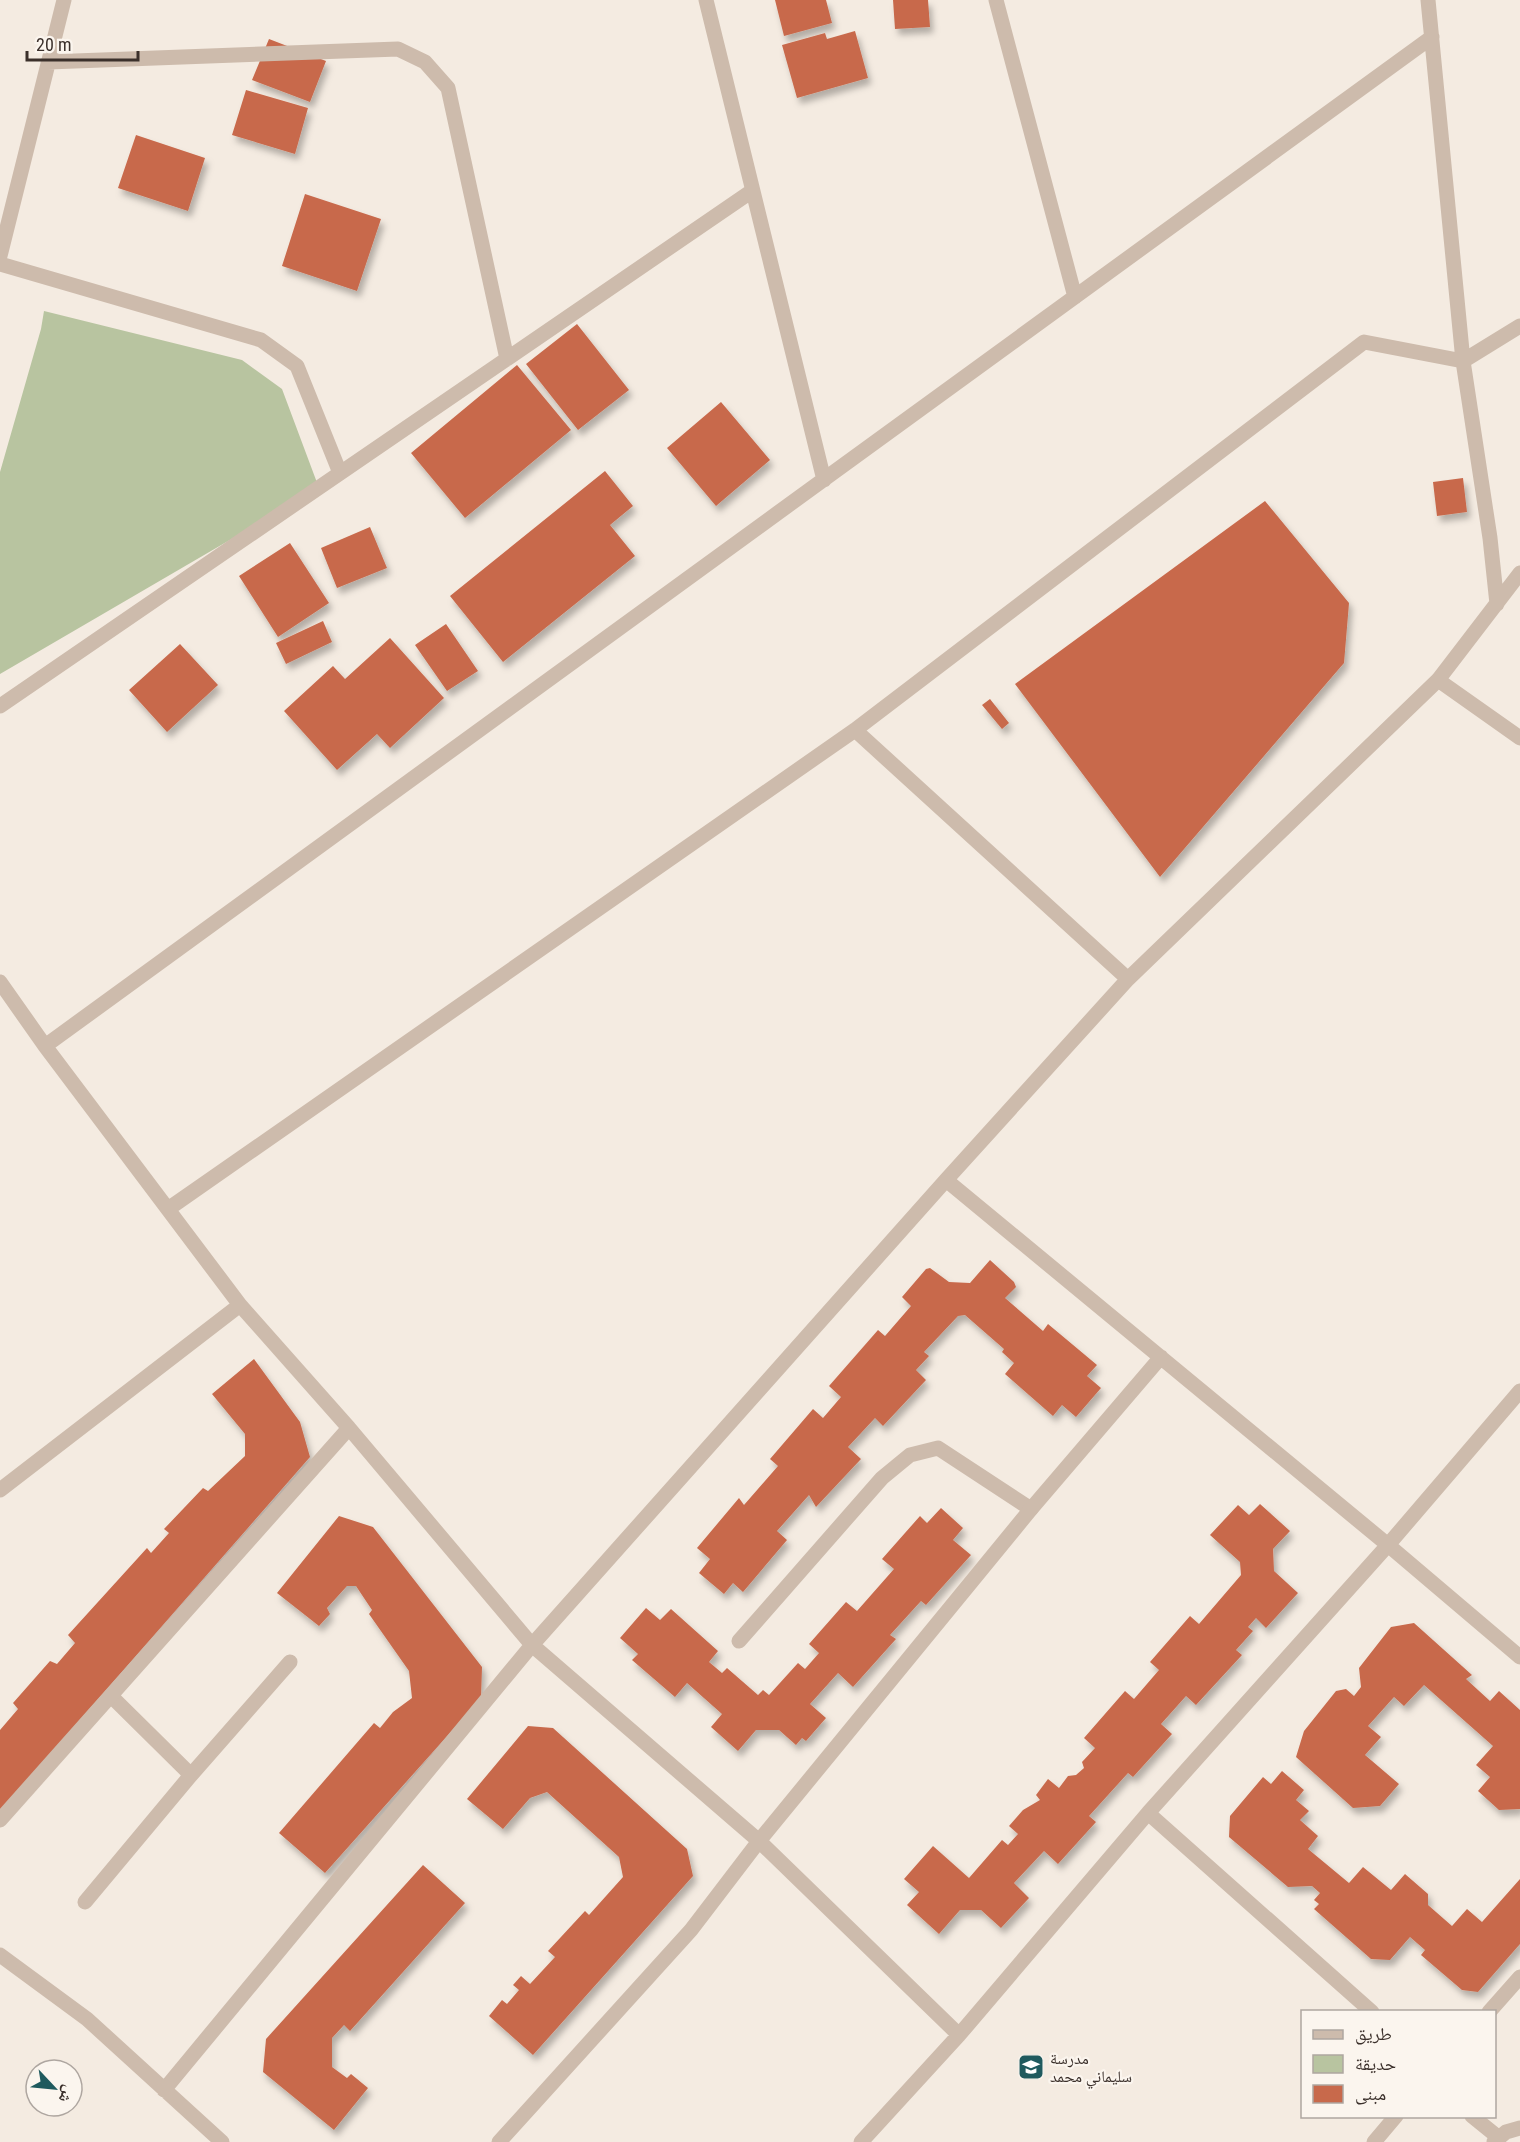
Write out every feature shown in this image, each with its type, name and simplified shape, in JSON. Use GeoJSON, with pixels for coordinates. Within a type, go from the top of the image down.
{"type":"FeatureCollection","features":[{"type":"Feature","properties":{"kind":"street"},"geometry":{"type":"LineString","coordinates":[[0,256],[64,0]]}},
{"type":"Feature","properties":{"kind":"street"},"geometry":{"type":"LineString","coordinates":[[706,0],[824,480]]}},
{"type":"Feature","properties":{"kind":"street"},"geometry":{"type":"LineString","coordinates":[[996,0],[1075,297]]}},
{"type":"Feature","properties":{"kind":"street"},"geometry":{"type":"LineString","coordinates":[[1428,0],[1463,361],[1490,538],[1497,604]]}},
{"type":"Feature","properties":{"kind":"street"},"geometry":{"type":"LineString","coordinates":[[45,1046],[1432,37]]}},
{"type":"Feature","properties":{"kind":"street"},"geometry":{"type":"LineString","coordinates":[[48,62],[398,49],[425,62],[448,88],[507,359]]}},
{"type":"Feature","properties":{"kind":"street"},"geometry":{"type":"LineString","coordinates":[[0,706],[752,191]]}},
{"type":"Feature","properties":{"kind":"street"},"geometry":{"type":"LineString","coordinates":[[0,264],[261,340],[297,366],[340,473]]}},
{"type":"Feature","properties":{"kind":"street"},"geometry":{"type":"LineString","coordinates":[[168,1209],[855,730],[1364,342],[1463,361],[1520,326]]}},
{"type":"Feature","properties":{"kind":"street"},"geometry":{"type":"LineString","coordinates":[[164,2090],[532,1645],[946,1180],[1128,979],[1438,680],[1520,573]]}},
{"type":"Feature","properties":{"kind":"street"},"geometry":{"type":"LineString","coordinates":[[1438,680],[1520,738]]}},
{"type":"Feature","properties":{"kind":"street"},"geometry":{"type":"LineString","coordinates":[[855,730],[1128,979]]}},
{"type":"Feature","properties":{"kind":"street"},"geometry":{"type":"LineString","coordinates":[[0,982],[45,1046],[240,1305],[349,1428],[532,1645],[759,1841],[959,2035]]}},
{"type":"Feature","properties":{"kind":"street"},"geometry":{"type":"LineString","coordinates":[[946,1180],[1520,1657]]}},
{"type":"Feature","properties":{"kind":"street"},"geometry":{"type":"LineString","coordinates":[[0,1490],[240,1305]]}},
{"type":"Feature","properties":{"kind":"street"},"geometry":{"type":"LineString","coordinates":[[499,2142],[691,1930],[759,1841],[1030,1509],[1161,1357]]}},
{"type":"Feature","properties":{"kind":"street"},"geometry":{"type":"LineString","coordinates":[[861,2142],[959,2035],[1148,1813],[1519,1395]]}},
{"type":"Feature","properties":{"kind":"street"},"geometry":{"type":"LineString","coordinates":[[0,1820],[349,1428]]}},
{"type":"Feature","properties":{"kind":"street"},"geometry":{"type":"LineString","coordinates":[[739,1641],[882,1478],[910,1455],[938,1448],[1030,1509]]}},
{"type":"Feature","properties":{"kind":"street"},"geometry":{"type":"LineString","coordinates":[[85,1902],[190,1775],[290,1662]]}},
{"type":"Feature","properties":{"kind":"street"},"geometry":{"type":"LineString","coordinates":[[111,1696],[190,1775]]}},
{"type":"Feature","properties":{"kind":"street"},"geometry":{"type":"LineString","coordinates":[[1148,1813],[1370,2010]]}},
{"type":"Feature","properties":{"kind":"street"},"geometry":{"type":"LineString","coordinates":[[0,1955],[87,2019],[222,2142]]}},
{"type":"Feature","properties":{"kind":"street"},"geometry":{"type":"LineString","coordinates":[[1491,2010],[1520,1977]]}},
{"type":"Feature","properties":{"kind":"street"},"geometry":{"type":"LineString","coordinates":[[1374,2142],[1394,2118]]}},
{"type":"Feature","properties":{"kind":"street"},"geometry":{"type":"LineString","coordinates":[[1474,2118],[1496,2140],[1506,2132],[1520,2128]]}},
{"type":"Feature","properties":{"kind":"green space"},"geometry":{"type":"Polygon","coordinates":[[[44,311],[242,360],[282,389],[319,488],[0,674],[0,472],[41,329],[44,311]]]}},
{"type":"Feature","properties":{"kind":"building"},"geometry":{"type":"Polygon","coordinates":[[[775,0],[826,0],[832,23],[784,36],[775,0]]]}},
{"type":"Feature","properties":{"kind":"building"},"geometry":{"type":"Polygon","coordinates":[[[893,0],[928,0],[930,27],[895,29],[893,0]]]}},
{"type":"Feature","properties":{"kind":"building"},"geometry":{"type":"Polygon","coordinates":[[[855,31],[868,78],[797,98],[782,45],[825,33],[827,39],[855,31]]]}},
{"type":"Feature","properties":{"kind":"building"},"geometry":{"type":"Polygon","coordinates":[[[269,39],[326,61],[310,102],[252,80],[269,39]]]}},
{"type":"Feature","properties":{"kind":"building"},"geometry":{"type":"Polygon","coordinates":[[[246,90],[308,108],[295,154],[232,135],[246,90]]]}},
{"type":"Feature","properties":{"kind":"building"},"geometry":{"type":"Polygon","coordinates":[[[136,135],[205,158],[188,211],[118,188],[136,135]]]}},
{"type":"Feature","properties":{"kind":"building"},"geometry":{"type":"Polygon","coordinates":[[[305,194],[381,219],[357,291],[282,266],[305,194]]]}},
{"type":"Feature","properties":{"kind":"building"},"geometry":{"type":"Polygon","coordinates":[[[577,324],[629,390],[578,430],[526,364],[577,324]]]}},
{"type":"Feature","properties":{"kind":"building"},"geometry":{"type":"Polygon","coordinates":[[[517,365],[571,430],[465,518],[411,453],[517,365]]]}},
{"type":"Feature","properties":{"kind":"building"},"geometry":{"type":"Polygon","coordinates":[[[721,402],[770,460],[716,506],[667,448],[721,402]]]}},
{"type":"Feature","properties":{"kind":"building"},"geometry":{"type":"Polygon","coordinates":[[[605,471],[633,506],[610,525],[635,556],[503,662],[450,596],[605,471]]]}},
{"type":"Feature","properties":{"kind":"building"},"geometry":{"type":"Polygon","coordinates":[[[1463,478],[1467,512],[1437,516],[1433,482],[1463,478]]]}},
{"type":"Feature","properties":{"kind":"building"},"geometry":{"type":"Polygon","coordinates":[[[1265,501],[1349,603],[1344,663],[1160,877],[1015,684],[1265,501]]]}},
{"type":"Feature","properties":{"kind":"building"},"geometry":{"type":"Polygon","coordinates":[[[370,527],[387,568],[337,588],[321,548],[370,527]]]}},
{"type":"Feature","properties":{"kind":"building"},"geometry":{"type":"Polygon","coordinates":[[[290,543],[329,603],[278,637],[239,576],[290,543]]]}},
{"type":"Feature","properties":{"kind":"building"},"geometry":{"type":"Polygon","coordinates":[[[323,621],[332,642],[286,664],[276,643],[323,621]]]}},
{"type":"Feature","properties":{"kind":"building"},"geometry":{"type":"Polygon","coordinates":[[[446,624],[478,671],[447,691],[415,645],[446,624]]]}},
{"type":"Feature","properties":{"kind":"building"},"geometry":{"type":"Polygon","coordinates":[[[390,638],[444,698],[390,748],[377,734],[337,770],[284,711],[333,666],[345,679],[390,638]]]}},
{"type":"Feature","properties":{"kind":"building"},"geometry":{"type":"Polygon","coordinates":[[[180,644],[218,685],[167,732],[129,690],[180,644]]]}},
{"type":"Feature","properties":{"kind":"building"},"geometry":{"type":"Polygon","coordinates":[[[990,699],[1009,723],[1002,729],[982,705],[990,699]]]}},
{"type":"Feature","properties":{"kind":"building"},"geometry":{"type":"Polygon","coordinates":[[[990,1260],[1014,1282],[1016,1287],[1005,1298],[1043,1331],[1048,1324],[1097,1365],[1087,1376],[1101,1388],[1076,1417],[1062,1405],[1053,1416],[1005,1374],[1014,1363],[1002,1352],[1004,1349],[965,1315],[958,1316],[924,1352],[929,1356],[916,1370],[926,1380],[883,1426],[875,1418],[848,1447],[861,1459],[816,1507],[809,1495],[777,1531],[787,1540],[743,1592],[733,1583],[724,1594],[699,1573],[710,1559],[697,1548],[739,1498],[744,1505],[778,1466],[770,1459],[813,1409],[823,1418],[841,1397],[829,1386],[878,1330],[885,1336],[911,1306],[902,1297],[926,1269],[930,1268],[949,1282],[970,1283],[990,1260]]]}},
{"type":"Feature","properties":{"kind":"building"},"geometry":{"type":"Polygon","coordinates":[[[254,1359],[300,1422],[310,1457],[0,1811],[0,1730],[18,1709],[13,1703],[50,1661],[57,1664],[75,1643],[68,1635],[147,1548],[151,1553],[169,1533],[164,1529],[203,1488],[208,1491],[245,1456],[245,1434],[212,1394],[254,1359]]]}},
{"type":"Feature","properties":{"kind":"building"},"geometry":{"type":"Polygon","coordinates":[[[1260,1504],[1290,1531],[1273,1549],[1274,1571],[1298,1593],[1266,1628],[1256,1618],[1248,1627],[1253,1631],[1236,1650],[1242,1655],[1196,1705],[1186,1696],[1161,1724],[1172,1734],[1133,1777],[1128,1773],[1089,1816],[1096,1822],[1058,1864],[1044,1851],[1014,1883],[1029,1898],[1001,1928],[981,1910],[960,1910],[939,1934],[907,1905],[919,1892],[904,1879],[933,1846],[969,1878],[1002,1840],[1008,1845],[1018,1834],[1009,1826],[1023,1810],[1040,1800],[1036,1795],[1048,1779],[1059,1788],[1068,1776],[1076,1775],[1084,1768],[1082,1762],[1095,1748],[1084,1738],[1125,1691],[1134,1699],[1159,1670],[1150,1662],[1190,1616],[1199,1624],[1241,1575],[1240,1562],[1210,1535],[1238,1505],[1249,1515],[1260,1504]]]}},
{"type":"Feature","properties":{"kind":"building"},"geometry":{"type":"Polygon","coordinates":[[[941,1508],[963,1528],[953,1540],[971,1555],[926,1605],[921,1601],[890,1635],[896,1639],[853,1687],[838,1673],[810,1704],[826,1718],[806,1741],[802,1738],[796,1745],[779,1730],[756,1730],[738,1751],[711,1727],[722,1714],[687,1683],[675,1697],[632,1660],[638,1654],[620,1638],[646,1608],[660,1620],[671,1609],[718,1651],[709,1662],[722,1673],[727,1668],[758,1695],[763,1690],[769,1695],[798,1663],[805,1669],[819,1653],[809,1644],[846,1602],[857,1611],[894,1569],[882,1559],[920,1516],[927,1523],[941,1508]]]}},
{"type":"Feature","properties":{"kind":"building"},"geometry":{"type":"Polygon","coordinates":[[[339,1516],[373,1527],[482,1667],[481,1698],[325,1873],[279,1833],[374,1723],[380,1728],[393,1712],[412,1698],[409,1671],[369,1614],[372,1610],[356,1586],[347,1586],[327,1608],[330,1614],[319,1626],[277,1593],[339,1516]]]}},
{"type":"Feature","properties":{"kind":"building"},"geometry":{"type":"Polygon","coordinates":[[[1414,1623],[1472,1675],[1466,1679],[1490,1701],[1499,1691],[1520,1710],[1520,1809],[1499,1810],[1478,1791],[1490,1777],[1476,1765],[1493,1746],[1424,1685],[1404,1706],[1394,1697],[1368,1726],[1381,1737],[1365,1755],[1399,1784],[1380,1806],[1353,1808],[1296,1757],[1304,1731],[1336,1691],[1346,1689],[1354,1696],[1361,1687],[1359,1668],[1391,1627],[1414,1623]]]}},
{"type":"Feature","properties":{"kind":"building"},"geometry":{"type":"Polygon","coordinates":[[[528,1726],[553,1728],[687,1849],[693,1876],[533,2055],[489,2016],[502,2000],[507,2004],[519,1990],[513,1985],[521,1976],[530,1984],[555,1957],[548,1951],[585,1911],[589,1915],[623,1877],[619,1857],[547,1792],[530,1798],[503,1829],[467,1799],[528,1726]]]}},
{"type":"Feature","properties":{"kind":"building"},"geometry":{"type":"Polygon","coordinates":[[[1282,1771],[1304,1790],[1296,1800],[1309,1811],[1300,1820],[1318,1836],[1308,1849],[1349,1883],[1363,1867],[1391,1890],[1405,1874],[1428,1894],[1428,1905],[1452,1926],[1467,1909],[1482,1922],[1520,1879],[1520,1944],[1478,1992],[1462,1990],[1421,1955],[1425,1950],[1410,1937],[1390,1960],[1371,1959],[1314,1909],[1319,1904],[1314,1900],[1320,1893],[1312,1886],[1288,1887],[1229,1837],[1230,1816],[1263,1777],[1271,1784],[1282,1771]]]}},
{"type":"Feature","properties":{"kind":"building"},"geometry":{"type":"Polygon","coordinates":[[[423,1865],[465,1903],[350,2031],[344,2025],[332,2038],[332,2067],[347,2078],[351,2074],[368,2088],[334,2130],[263,2072],[266,2039],[423,1865]]]}},
{"type":"Feature","properties":{"kind":"place","name":"مدرسة سليماني محمد"},"geometry":{"type":"Point","coordinates":[1031,2067]}}]}
